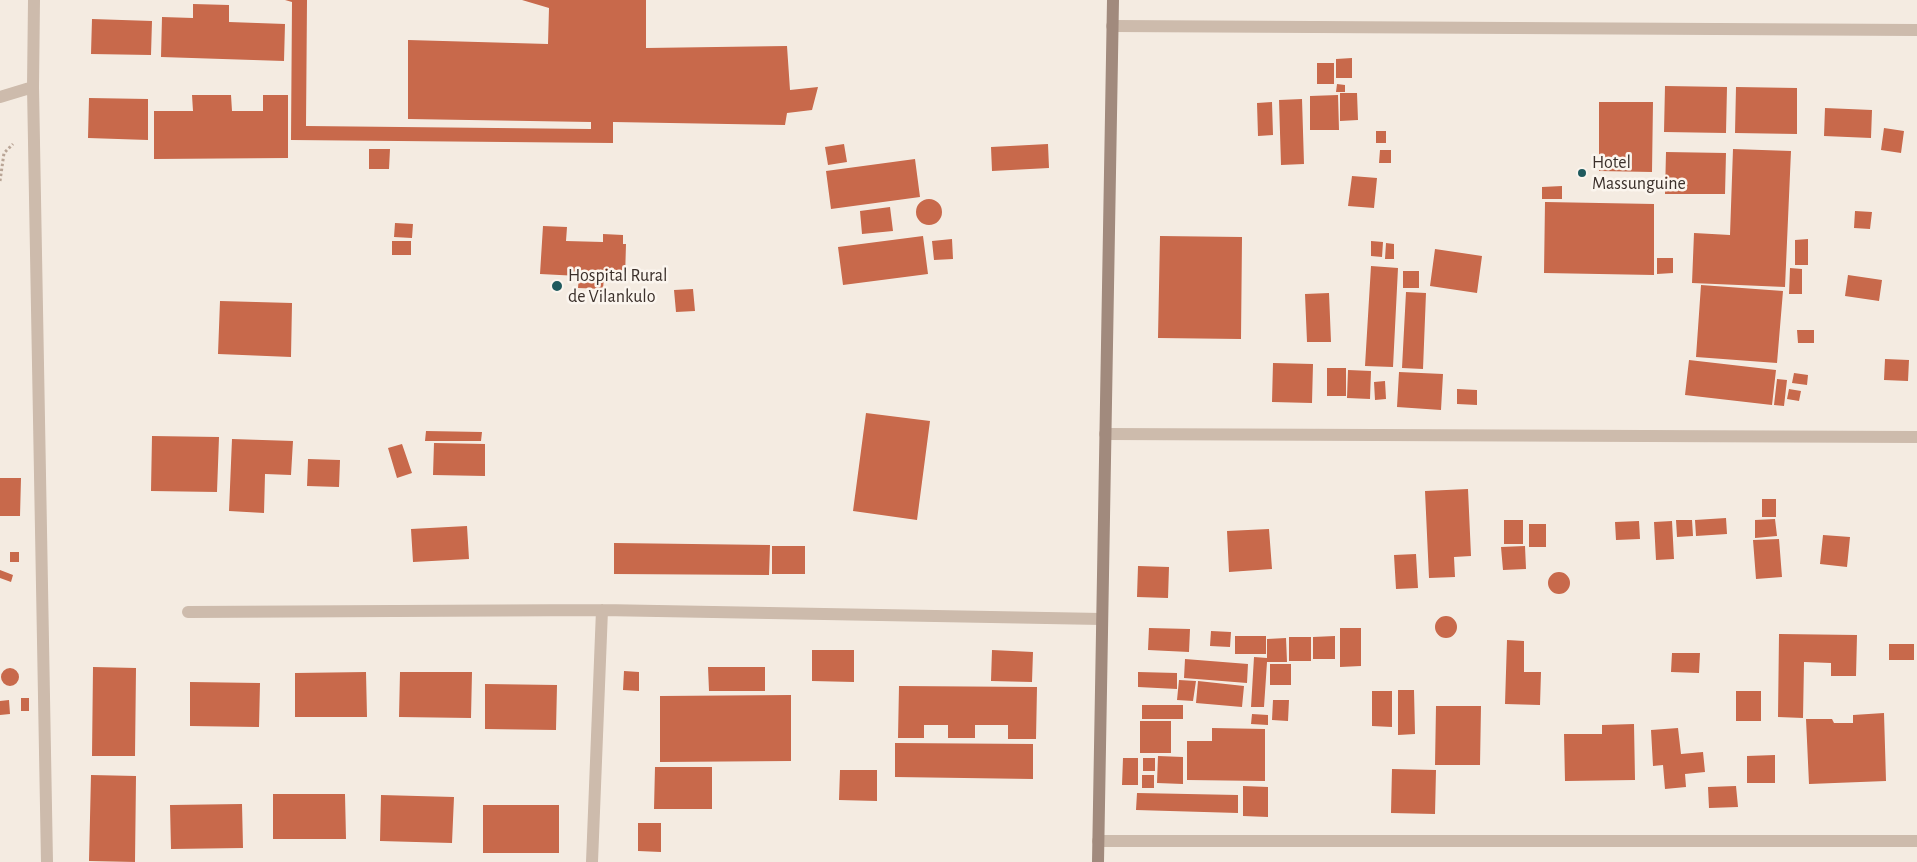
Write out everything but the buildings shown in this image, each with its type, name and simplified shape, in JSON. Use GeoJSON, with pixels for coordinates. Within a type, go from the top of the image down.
{"type":"FeatureCollection","features":[{"type":"Feature","properties":{"kind":"main road"},"geometry":{"type":"LineString","coordinates":[[1098,862],[1113,0]]}},
{"type":"Feature","properties":{"kind":"street"},"geometry":{"type":"LineString","coordinates":[[34,0],[33,87],[47,862]]}},
{"type":"Feature","properties":{"kind":"street"},"geometry":{"type":"LineString","coordinates":[[1112,26],[1917,30]]}},
{"type":"Feature","properties":{"kind":"street"},"geometry":{"type":"LineString","coordinates":[[0,98],[33,87]]}},
{"type":"Feature","properties":{"kind":"street"},"geometry":{"type":"LineString","coordinates":[[1105,434],[1917,437]]}},
{"type":"Feature","properties":{"kind":"street"},"geometry":{"type":"LineString","coordinates":[[592,862],[602,610]]}},
{"type":"Feature","properties":{"kind":"street"},"geometry":{"type":"LineString","coordinates":[[188,612],[602,610],[1102,619]]}},
{"type":"Feature","properties":{"kind":"street"},"geometry":{"type":"LineString","coordinates":[[1098,841],[1917,841]]}},
{"type":"Feature","properties":{"kind":"place","name":"Hotel Massunguine"},"geometry":{"type":"Point","coordinates":[1582,173]}},
{"type":"Feature","properties":{"kind":"place","name":"Hospital Rural de Vilankulo"},"geometry":{"type":"Point","coordinates":[557,286]}}]}
